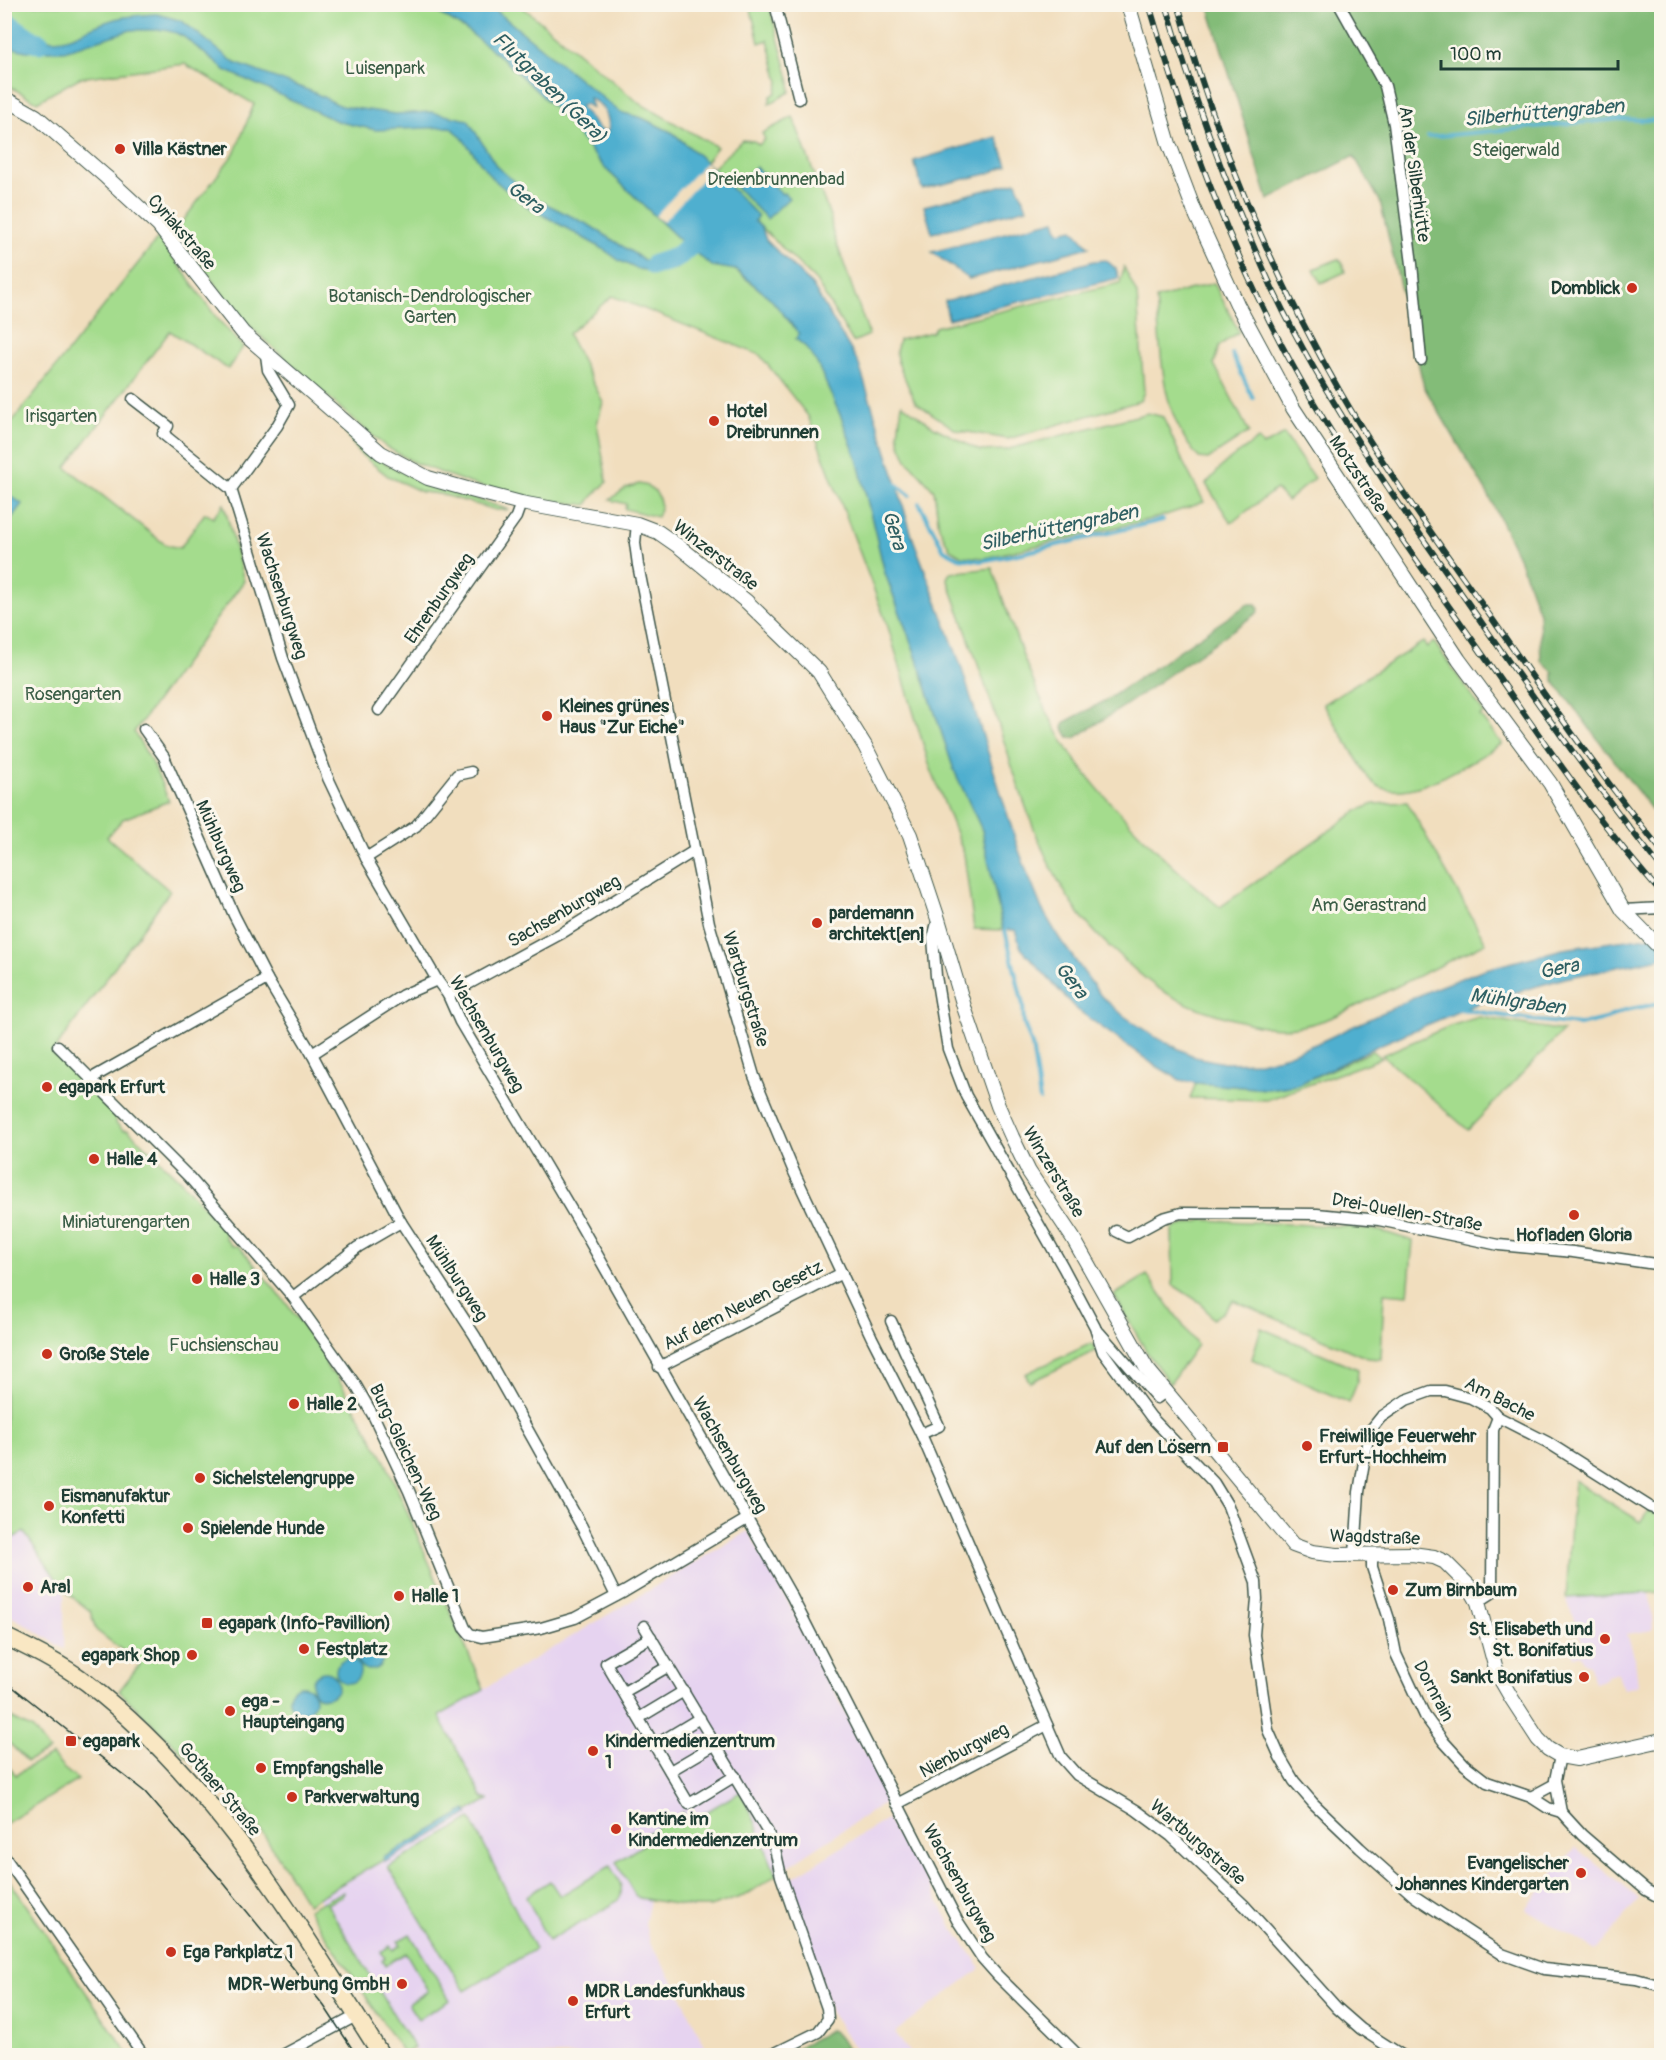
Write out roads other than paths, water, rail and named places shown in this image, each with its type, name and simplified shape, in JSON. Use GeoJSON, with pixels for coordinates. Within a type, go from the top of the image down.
{"type":"FeatureCollection","features":[{"type":"Feature","properties":{"kind":"main road","name":"Gothaer Straße"},"geometry":{"type":"LineString","coordinates":[[4,1636],[41,1654],[86,1682],[131,1720],[197,1788],[244,1848],[382,2055]]}},
{"type":"Feature","properties":{"kind":"street"},"geometry":{"type":"LineString","coordinates":[[775,4],[799,99]]}},
{"type":"Feature","properties":{"kind":"street","name":"Motzstraße"},"geometry":{"type":"LineString","coordinates":[[1128,4],[1169,144],[1194,210],[1237,304],[1293,408],[1459,660],[1550,783],[1623,910],[1662,950]]}},
{"type":"Feature","properties":{"kind":"street","name":"An der Silberhütte"},"geometry":{"type":"LineString","coordinates":[[1339,4],[1385,86],[1394,124],[1412,264],[1421,360]]}},
{"type":"Feature","properties":{"kind":"street","name":"Cyriakstraße"},"geometry":{"type":"LineString","coordinates":[[4,98],[14,102],[44,123],[158,225],[243,333],[266,355]]}},
{"type":"Feature","properties":{"kind":"street"},"geometry":{"type":"LineString","coordinates":[[134,399],[168,426],[163,434],[231,489],[277,426],[289,405],[268,370],[266,355]]}},
{"type":"Feature","properties":{"kind":"street","name":"Winzerstraße"},"geometry":{"type":"LineString","coordinates":[[266,355],[381,453],[428,478],[521,503],[637,524],[658,532],[747,602],[819,672],[865,746],[910,835],[998,1106],[1029,1172],[1073,1238],[1147,1370],[1293,1545]]}},
{"type":"Feature","properties":{"kind":"street","name":"Wachsenburgweg"},"geometry":{"type":"LineString","coordinates":[[231,489],[283,657],[327,778],[366,858],[581,1226],[659,1367],[792,1597],[957,1920],[982,1958],[1017,1997],[1078,2055]]}},
{"type":"Feature","properties":{"kind":"street","name":"Ehrenburgweg"},"geometry":{"type":"LineString","coordinates":[[379,710],[516,517],[521,503]]}},
{"type":"Feature","properties":{"kind":"street","name":"Wartburgstraße"},"geometry":{"type":"LineString","coordinates":[[637,524],[635,543],[638,565],[709,922],[754,1077],[785,1154],[921,1434],[1061,1757],[1077,1775],[1136,1809],[1172,1836],[1245,1906],[1337,2008],[1361,2030],[1403,2055]]}},
{"type":"Feature","properties":{"kind":"street","name":"Mühlburgweg"},"geometry":{"type":"LineString","coordinates":[[144,729],[164,757],[234,915],[267,979],[312,1054],[401,1222],[475,1336],[582,1527],[616,1596]]}},
{"type":"Feature","properties":{"kind":"street"},"geometry":{"type":"LineString","coordinates":[[366,858],[416,826],[457,775],[471,772]]}},
{"type":"Feature","properties":{"kind":"street","name":"Sachsenburgweg"},"geometry":{"type":"LineString","coordinates":[[448,996],[562,933],[694,851]]}},
{"type":"Feature","properties":{"kind":"street"},"geometry":{"type":"LineString","coordinates":[[1623,910],[1662,908]]}},
{"type":"Feature","properties":{"kind":"street","name":"Winzerstraße"},"geometry":{"type":"LineString","coordinates":[[938,918],[933,938],[936,976],[948,1049],[956,1072],[987,1135],[1063,1267],[1095,1327],[1103,1352],[1151,1417],[1214,1483],[1228,1506],[1252,1572],[1257,1599],[1254,1635],[1268,1730],[1294,1781],[1313,1803],[1414,1896],[1502,1954],[1544,1969],[1636,1979],[1662,1986]]}},
{"type":"Feature","properties":{"kind":"street"},"geometry":{"type":"LineString","coordinates":[[92,1078],[267,979]]}},
{"type":"Feature","properties":{"kind":"street"},"geometry":{"type":"LineString","coordinates":[[312,1054],[403,995],[437,980]]}},
{"type":"Feature","properties":{"kind":"street","name":"Burg-Gleichen-Weg"},"geometry":{"type":"LineString","coordinates":[[58,1046],[189,1177],[293,1297],[355,1384],[374,1417],[409,1491],[465,1628],[470,1634],[482,1637],[560,1623],[575,1617],[616,1596],[747,1519]]}},
{"type":"Feature","properties":{"kind":"street","name":"Drei-Quellen-Straße"},"geometry":{"type":"LineString","coordinates":[[1116,1231],[1128,1237],[1163,1218],[1181,1213],[1317,1214],[1379,1220],[1499,1245],[1573,1252],[1662,1266]]}},
{"type":"Feature","properties":{"kind":"street"},"geometry":{"type":"LineString","coordinates":[[293,1297],[358,1247],[401,1222]]}},
{"type":"Feature","properties":{"kind":"street","name":"Auf dem Neuen Gesetz"},"geometry":{"type":"LineString","coordinates":[[659,1367],[842,1273]]}},
{"type":"Feature","properties":{"kind":"street"},"geometry":{"type":"LineString","coordinates":[[891,1321],[939,1426],[921,1434]]}},
{"type":"Feature","properties":{"kind":"street","name":"Winzerstraße"},"geometry":{"type":"LineString","coordinates":[[1095,1327],[1157,1398],[1165,1392]]}},
{"type":"Feature","properties":{"kind":"street","name":"Am Bache"},"geometry":{"type":"LineString","coordinates":[[1355,1555],[1359,1492],[1369,1432],[1381,1418],[1406,1400],[1431,1391],[1445,1391],[1471,1398],[1490,1408],[1498,1417],[1547,1442],[1650,1507],[1662,1511]]}},
{"type":"Feature","properties":{"kind":"street"},"geometry":{"type":"LineString","coordinates":[[1478,1602],[1492,1593],[1493,1430],[1498,1417]]}},
{"type":"Feature","properties":{"kind":"street","name":"Wagdstraße"},"geometry":{"type":"LineString","coordinates":[[1293,1545],[1312,1552],[1372,1556],[1412,1554],[1440,1560],[1458,1574],[1478,1602],[1497,1673],[1538,1739],[1560,1756]]}},
{"type":"Feature","properties":{"kind":"street","name":"Dornrain"},"geometry":{"type":"LineString","coordinates":[[1372,1556],[1372,1567],[1389,1620],[1396,1654],[1425,1716],[1452,1751],[1487,1782],[1531,1797],[1548,1808],[1561,1812],[1605,1855],[1646,1890],[1662,1899]]}},
{"type":"Feature","properties":{"kind":"street"},"geometry":{"type":"LineString","coordinates":[[644,1626],[767,1831],[827,2008],[828,2019],[818,2032],[769,2055]]}},
{"type":"Feature","properties":{"kind":"street"},"geometry":{"type":"LineString","coordinates":[[651,1637],[606,1663],[689,1804],[735,1776]]}},
{"type":"Feature","properties":{"kind":"street"},"geometry":{"type":"LineString","coordinates":[[624,1692],[669,1666]]}},
{"type":"Feature","properties":{"kind":"street"},"geometry":{"type":"LineString","coordinates":[[639,1718],[684,1691]]}},
{"type":"Feature","properties":{"kind":"street"},"geometry":{"type":"LineString","coordinates":[[655,1745],[700,1718]]}},
{"type":"Feature","properties":{"kind":"street","name":"Nienburgweg"},"geometry":{"type":"LineString","coordinates":[[897,1804],[1047,1725]]}},
{"type":"Feature","properties":{"kind":"street"},"geometry":{"type":"LineString","coordinates":[[1561,1812],[1555,1784],[1560,1756],[1577,1759],[1662,1740]]}},
{"type":"Feature","properties":{"kind":"street"},"geometry":{"type":"LineString","coordinates":[[670,1771],[716,1744]]}},
{"type":"Feature","properties":{"kind":"street"},"geometry":{"type":"LineString","coordinates":[[1531,1797],[1555,1784]]}},
{"type":"Feature","properties":{"kind":"street"},"geometry":{"type":"LineString","coordinates":[[4,1856],[144,2055]]}},
{"type":"Feature","properties":{"kind":"street"},"geometry":{"type":"LineString","coordinates":[[281,2055],[356,2016]]}},
{"type":"Feature","properties":{"kind":"water","name":"Flutgraben (Gera)"},"geometry":{"type":"Polygon","coordinates":[[[426,5],[489,5],[620,112],[642,118],[673,133],[706,162],[758,216],[754,221],[762,228],[766,240],[812,285],[858,362],[912,536],[960,663],[1018,848],[1042,909],[1059,938],[1101,996],[1124,1016],[1155,1037],[1195,1057],[1224,1063],[1260,1062],[1318,1043],[1433,989],[1482,970],[1563,949],[1661,935],[1661,958],[1565,978],[1479,1003],[1379,1045],[1297,1085],[1267,1089],[1180,1080],[1153,1064],[1075,1008],[1021,948],[1015,930],[1003,930],[982,830],[954,770],[914,650],[885,573],[858,462],[817,363],[807,348],[796,339],[799,333],[770,298],[736,270],[712,266],[684,244],[604,167],[558,111],[503,59],[468,31],[426,5]],[[589,98],[592,108],[585,104],[580,106],[600,130],[608,132],[607,116],[602,107],[589,98]]]}},
{"type":"Feature","properties":{"kind":"water"},"geometry":{"type":"Polygon","coordinates":[[[157,14],[182,21],[235,63],[313,92],[341,106],[395,114],[431,112],[468,120],[497,167],[534,198],[589,225],[644,260],[663,261],[678,253],[686,260],[678,268],[660,272],[637,269],[527,206],[491,177],[460,135],[450,127],[376,130],[339,122],[225,70],[176,33],[165,30],[131,30],[64,51],[26,51],[8,47],[17,30],[34,36],[59,40],[115,19],[157,14]]]}},
{"type":"Feature","properties":{"kind":"water"},"geometry":{"type":"Polygon","coordinates":[[[997,137],[1007,165],[987,174],[922,189],[914,161],[997,137]]]}},
{"type":"Feature","properties":{"kind":"water"},"geometry":{"type":"Polygon","coordinates":[[[756,167],[782,194],[784,193],[789,198],[767,219],[736,187],[756,167]]]}},
{"type":"Feature","properties":{"kind":"water"},"geometry":{"type":"Polygon","coordinates":[[[1016,182],[1027,208],[932,233],[924,206],[1016,182]]]}},
{"type":"Feature","properties":{"kind":"water"},"geometry":{"type":"Polygon","coordinates":[[[1055,220],[1059,232],[1073,229],[1089,247],[969,279],[932,252],[1055,220]]]}},
{"type":"Feature","properties":{"kind":"water"},"geometry":{"type":"Polygon","coordinates":[[[1106,260],[1116,269],[1119,278],[948,319],[945,301],[1094,261],[1106,260]]]}},
{"type":"Feature","properties":{"kind":"water"},"geometry":{"type":"Polygon","coordinates":[[[4,491],[22,504],[5,527],[4,527],[4,491]]]}},
{"type":"Feature","properties":{"kind":"water"},"geometry":{"type":"Polygon","coordinates":[[[370,1644],[379,1648],[383,1657],[379,1666],[370,1670],[361,1666],[357,1657],[361,1648],[370,1644]]]}},
{"type":"Feature","properties":{"kind":"water"},"geometry":{"type":"Polygon","coordinates":[[[348,1659],[357,1662],[360,1671],[357,1680],[348,1683],[339,1680],[336,1671],[339,1662],[348,1659]]]}},
{"type":"Feature","properties":{"kind":"water"},"geometry":{"type":"Polygon","coordinates":[[[325,1672],[334,1676],[338,1685],[334,1694],[325,1698],[316,1694],[312,1685],[316,1676],[325,1672]]]}},
{"type":"Feature","properties":{"kind":"water"},"geometry":{"type":"Polygon","coordinates":[[[302,1686],[312,1689],[315,1699],[312,1709],[302,1712],[292,1709],[289,1699],[292,1689],[302,1686]]]}},
{"type":"Feature","properties":{"kind":"water"},"geometry":{"type":"Polygon","coordinates":[[[466,1810],[469,1814],[385,1862],[383,1858],[466,1810]]]}},
{"type":"Feature","properties":{"kind":"waterway"},"geometry":{"type":"LineString","coordinates":[[4,21],[34,42],[39,43]]}},
{"type":"Feature","properties":{"kind":"waterway"},"geometry":{"type":"LineString","coordinates":[[4,39],[15,42]]}},
{"type":"Feature","properties":{"kind":"waterway","name":"Silberhüttengraben"},"geometry":{"type":"LineString","coordinates":[[1428,137],[1620,119],[1662,121]]}},
{"type":"Feature","properties":{"kind":"waterway","name":"Gera"},"geometry":{"type":"LineString","coordinates":[[654,265],[676,258],[688,247],[713,234]]}},
{"type":"Feature","properties":{"kind":"waterway","name":"Silberhüttengraben"},"geometry":{"type":"LineString","coordinates":[[1232,354],[1253,398]]}},
{"type":"Feature","properties":{"kind":"waterway","name":"Silberhüttengraben"},"geometry":{"type":"LineString","coordinates":[[894,483],[910,495]]}},
{"type":"Feature","properties":{"kind":"waterway","name":"Silberhüttengraben"},"geometry":{"type":"LineString","coordinates":[[919,503],[944,550],[959,558],[981,561],[1163,520]]}},
{"type":"Feature","properties":{"kind":"waterway"},"geometry":{"type":"LineString","coordinates":[[1005,930],[1023,1005],[1024,1024],[1032,1045],[1040,1100]]}},
{"type":"Feature","properties":{"kind":"waterway","name":"Mühlgraben"},"geometry":{"type":"LineString","coordinates":[[1460,1009],[1579,1025],[1605,1019],[1625,1010],[1662,1003]]}},
{"type":"Feature","properties":{"kind":"tram line"},"geometry":{"type":"LineString","coordinates":[[4,1680],[145,1792],[222,1881],[324,2006],[357,2056]]}},
{"type":"Feature","properties":{"kind":"railway"},"geometry":{"type":"LineString","coordinates":[[1149,4],[1180,102],[1215,199],[1278,339],[1323,419],[1389,520],[1546,745],[1614,836],[1662,894]]}},
{"type":"Feature","properties":{"kind":"railway"},"geometry":{"type":"LineString","coordinates":[[1166,4],[1189,78],[1243,222],[1274,292],[1316,372],[1363,450],[1440,563],[1561,736],[1662,869]]}},
{"type":"Feature","properties":{"kind":"railway"},"geometry":{"type":"LineString","coordinates":[[1178,4],[1210,106],[1248,205],[1292,301],[1342,395],[1434,537],[1617,795],[1662,851]]}},
{"type":"Feature","properties":{"kind":"place","name":"Villa Kästner"},"geometry":{"type":"Point","coordinates":[120,149]}},
{"type":"Feature","properties":{"kind":"place","name":"Domblick"},"geometry":{"type":"Point","coordinates":[1632,288]}},
{"type":"Feature","properties":{"kind":"place","name":"Hotel Dreibrunnen"},"geometry":{"type":"Point","coordinates":[714,421]}},
{"type":"Feature","properties":{"kind":"place","name":"Kleines grünes Haus \"Zur Eiche\""},"geometry":{"type":"Point","coordinates":[547,716]}},
{"type":"Feature","properties":{"kind":"place","name":"pardemann architekt[en]"},"geometry":{"type":"Point","coordinates":[817,923]}},
{"type":"Feature","properties":{"kind":"place","name":"egapark Erfurt"},"geometry":{"type":"Point","coordinates":[47,1087]}},
{"type":"Feature","properties":{"kind":"place","name":"Halle 4"},"geometry":{"type":"Point","coordinates":[94,1159]}},
{"type":"Feature","properties":{"kind":"place","name":"Hofladen Gloria"},"geometry":{"type":"Point","coordinates":[1574,1215]}},
{"type":"Feature","properties":{"kind":"place","name":"Halle 3"},"geometry":{"type":"Point","coordinates":[197,1279]}},
{"type":"Feature","properties":{"kind":"place","name":"Große Stele"},"geometry":{"type":"Point","coordinates":[47,1354]}},
{"type":"Feature","properties":{"kind":"place","name":"Halle 2"},"geometry":{"type":"Point","coordinates":[294,1404]}},
{"type":"Feature","properties":{"kind":"place","name":"Freiwillige Feuerwehr Erfurt-Hochheim"},"geometry":{"type":"Point","coordinates":[1307,1446]}},
{"type":"Feature","properties":{"kind":"place","name":"Auf den Lösern"},"geometry":{"type":"Point","coordinates":[1223,1447]}},
{"type":"Feature","properties":{"kind":"place","name":"Sichelstelengruppe"},"geometry":{"type":"Point","coordinates":[200,1478]}},
{"type":"Feature","properties":{"kind":"place","name":"Eismanufaktur Konfetti"},"geometry":{"type":"Point","coordinates":[49,1506]}},
{"type":"Feature","properties":{"kind":"place","name":"Spielende Hunde"},"geometry":{"type":"Point","coordinates":[188,1528]}},
{"type":"Feature","properties":{"kind":"place","name":"Aral"},"geometry":{"type":"Point","coordinates":[28,1587]}},
{"type":"Feature","properties":{"kind":"place","name":"Zum Birnbaum"},"geometry":{"type":"Point","coordinates":[1393,1590]}},
{"type":"Feature","properties":{"kind":"place","name":"Halle 1"},"geometry":{"type":"Point","coordinates":[399,1596]}},
{"type":"Feature","properties":{"kind":"place","name":"egapark (Info-Pavillion)"},"geometry":{"type":"Point","coordinates":[207,1623]}},
{"type":"Feature","properties":{"kind":"place","name":"St. Elisabeth und St. Bonifatius"},"geometry":{"type":"Point","coordinates":[1605,1639]}},
{"type":"Feature","properties":{"kind":"place","name":"Festplatz"},"geometry":{"type":"Point","coordinates":[304,1649]}},
{"type":"Feature","properties":{"kind":"place","name":"egapark Shop"},"geometry":{"type":"Point","coordinates":[192,1655]}},
{"type":"Feature","properties":{"kind":"place","name":"Sankt Bonifatius"},"geometry":{"type":"Point","coordinates":[1584,1677]}},
{"type":"Feature","properties":{"kind":"place","name":"ega - Haupteingang"},"geometry":{"type":"Point","coordinates":[230,1711]}},
{"type":"Feature","properties":{"kind":"place","name":"egapark"},"geometry":{"type":"Point","coordinates":[71,1741]}},
{"type":"Feature","properties":{"kind":"place","name":"Kindermedienzentrum 1"},"geometry":{"type":"Point","coordinates":[593,1751]}},
{"type":"Feature","properties":{"kind":"place","name":"Empfangshalle"},"geometry":{"type":"Point","coordinates":[261,1768]}},
{"type":"Feature","properties":{"kind":"place","name":"Parkverwaltung"},"geometry":{"type":"Point","coordinates":[292,1797]}},
{"type":"Feature","properties":{"kind":"place","name":"Kantine im Kindermedienzentrum"},"geometry":{"type":"Point","coordinates":[616,1829]}},
{"type":"Feature","properties":{"kind":"place","name":"Evangelischer Johannes Kindergarten"},"geometry":{"type":"Point","coordinates":[1581,1873]}},
{"type":"Feature","properties":{"kind":"place","name":"Ega Parkplatz 1"},"geometry":{"type":"Point","coordinates":[171,1952]}},
{"type":"Feature","properties":{"kind":"place","name":"MDR-Werbung GmbH"},"geometry":{"type":"Point","coordinates":[402,1984]}},
{"type":"Feature","properties":{"kind":"place","name":"MDR Landesfunkhaus Erfurt"},"geometry":{"type":"Point","coordinates":[573,2001]}},
{"type":"Feature","properties":{"kind":"park label","name":"Luisenpark"},"geometry":{"type":"Point","coordinates":[385,68]}},
{"type":"Feature","properties":{"kind":"park label","name":"Steigerwald"},"geometry":{"type":"Point","coordinates":[1516,150]}},
{"type":"Feature","properties":{"kind":"park label","name":"Dreienbrunnenbad"},"geometry":{"type":"Point","coordinates":[776,179]}},
{"type":"Feature","properties":{"kind":"park label","name":"Botanisch-Dendrologischer Garten"},"geometry":{"type":"Point","coordinates":[430,306]}},
{"type":"Feature","properties":{"kind":"park label","name":"Irisgarten"},"geometry":{"type":"Point","coordinates":[61,416]}},
{"type":"Feature","properties":{"kind":"park label","name":"Rosengarten"},"geometry":{"type":"Point","coordinates":[73,694]}},
{"type":"Feature","properties":{"kind":"park label","name":"Am Gerastrand"},"geometry":{"type":"Point","coordinates":[1369,905]}},
{"type":"Feature","properties":{"kind":"park label","name":"Miniaturengarten"},"geometry":{"type":"Point","coordinates":[126,1222]}},
{"type":"Feature","properties":{"kind":"park label","name":"Fuchsienschau"},"geometry":{"type":"Point","coordinates":[224,1345]}}]}
